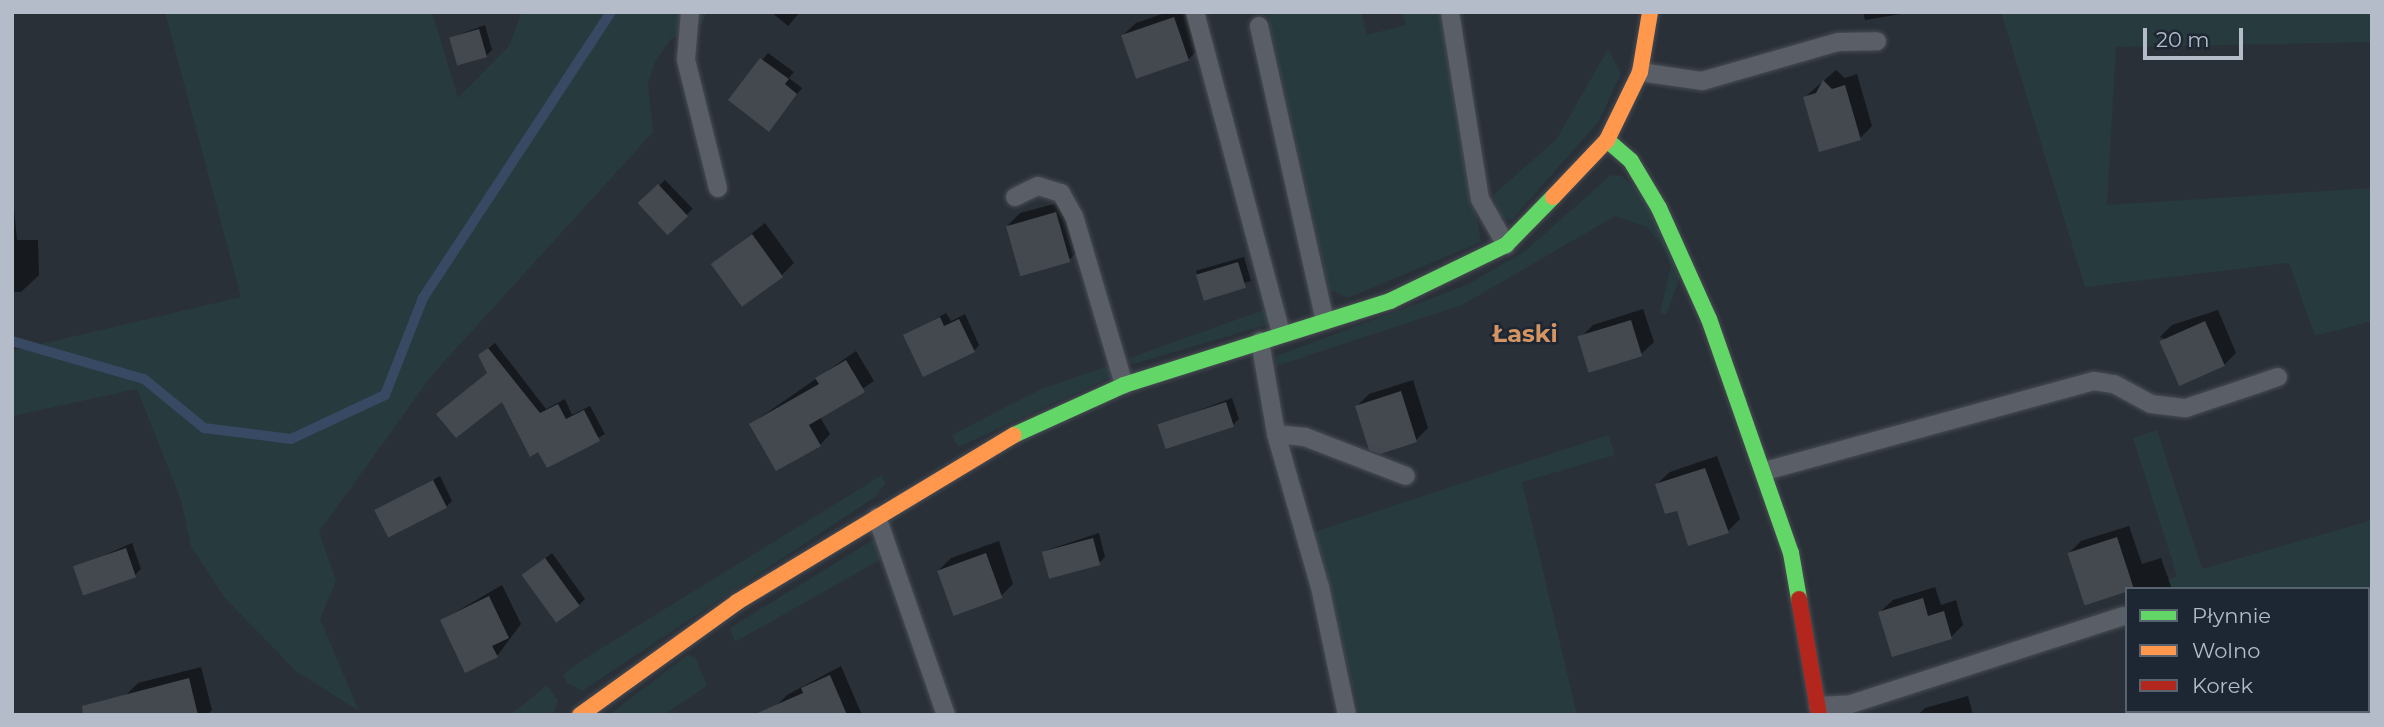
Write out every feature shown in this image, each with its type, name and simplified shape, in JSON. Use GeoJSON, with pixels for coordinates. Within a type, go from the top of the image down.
{"type":"FeatureCollection","features":[{"type":"Feature","properties":{"kind":"street"},"geometry":{"type":"LineString","coordinates":[[580,715],[737,602],[1030,426],[1124,386],[1325,321],[1442,279],[1506,245],[1607,140],[1640,72],[1650,12]]}},
{"type":"Feature","properties":{"kind":"street"},"geometry":{"type":"LineString","coordinates":[[1607,140],[1631,160],[1659,208],[1765,471],[1791,553],[1819,710]]}},
{"type":"Feature","properties":{"kind":"lane"},"geometry":{"type":"LineString","coordinates":[[690,12],[686,60],[718,188]]}},
{"type":"Feature","properties":{"kind":"lane"},"geometry":{"type":"LineString","coordinates":[[1195,12],[1281,334]]}},
{"type":"Feature","properties":{"kind":"lane"},"geometry":{"type":"LineString","coordinates":[[1450,12],[1480,198],[1506,245]]}},
{"type":"Feature","properties":{"kind":"lane"},"geometry":{"type":"LineString","coordinates":[[1259,26],[1325,321]]}},
{"type":"Feature","properties":{"kind":"lane"},"geometry":{"type":"LineString","coordinates":[[1640,72],[1702,81],[1838,42],[1877,41]]}},
{"type":"Feature","properties":{"kind":"lane"},"geometry":{"type":"LineString","coordinates":[[1015,197],[1038,186],[1061,193],[1074,216],[1124,386]]}},
{"type":"Feature","properties":{"kind":"lane"},"geometry":{"type":"LineString","coordinates":[[1260,341],[1276,435],[1320,587],[1347,715]]}},
{"type":"Feature","properties":{"kind":"lane"},"geometry":{"type":"LineString","coordinates":[[1765,471],[2094,381],[2114,384],[2151,404],[2186,408],[2278,377]]}},
{"type":"Feature","properties":{"kind":"lane"},"geometry":{"type":"LineString","coordinates":[[1276,435],[1305,437],[1406,476]]}},
{"type":"Feature","properties":{"kind":"lane"},"geometry":{"type":"LineString","coordinates":[[877,517],[946,715]]}},
{"type":"Feature","properties":{"kind":"lane"},"geometry":{"type":"LineString","coordinates":[[1819,710],[1851,704],[2123,616]]}},
{"type":"Feature","properties":{"kind":"green space"},"geometry":{"type":"Polygon","coordinates":[[[165,12],[432,12],[458,98],[509,46],[522,12],[707,12],[702,23],[671,39],[655,62],[648,84],[653,132],[432,375],[319,532],[336,581],[320,619],[359,711],[296,671],[224,597],[191,546],[181,500],[137,389],[12,416],[12,351],[241,297],[165,12]]]}},
{"type":"Feature","properties":{"kind":"green space"},"geometry":{"type":"Polygon","coordinates":[[[1267,12],[1361,12],[1367,35],[1406,25],[1403,12],[1440,12],[1481,242],[1348,298],[1329,289],[1267,12]]]}},
{"type":"Feature","properties":{"kind":"green space"},"geometry":{"type":"Polygon","coordinates":[[[2001,12],[2372,12],[2372,42],[2116,47],[2107,205],[2372,188],[2372,321],[2315,336],[2289,263],[2085,287],[2001,12]]]}},
{"type":"Feature","properties":{"kind":"green space"},"geometry":{"type":"Polygon","coordinates":[[[1608,49],[1621,74],[1599,121],[1512,220],[1502,217],[1493,195],[1556,140],[1608,49]]]}},
{"type":"Feature","properties":{"kind":"green space"},"geometry":{"type":"Polygon","coordinates":[[[1611,175],[1622,176],[1643,195],[1675,262],[1680,277],[1666,315],[1660,313],[1671,266],[1662,245],[1647,227],[1615,216],[1462,305],[1276,366],[1276,356],[1467,285],[1525,251],[1611,175]]]}},
{"type":"Feature","properties":{"kind":"green space"},"geometry":{"type":"Polygon","coordinates":[[[1269,308],[1274,323],[1133,364],[1129,358],[1269,308]]]}},
{"type":"Feature","properties":{"kind":"green space"},"geometry":{"type":"Polygon","coordinates":[[[1113,364],[1116,375],[958,447],[952,435],[1039,390],[1113,364]]]}},
{"type":"Feature","properties":{"kind":"green space"},"geometry":{"type":"Polygon","coordinates":[[[2157,430],[2202,569],[2372,520],[2372,715],[2172,715],[2370,713],[2370,587],[2170,587],[2168,580],[2177,576],[2133,438],[2157,430]]]}},
{"type":"Feature","properties":{"kind":"green space"},"geometry":{"type":"Polygon","coordinates":[[[1608,435],[1615,455],[1522,482],[1577,715],[1360,715],[1314,532],[1608,435]]]}},
{"type":"Feature","properties":{"kind":"green space"},"geometry":{"type":"Polygon","coordinates":[[[882,475],[885,484],[875,497],[582,691],[567,683],[563,674],[592,654],[882,475]]]}},
{"type":"Feature","properties":{"kind":"green space"},"geometry":{"type":"Polygon","coordinates":[[[878,537],[885,557],[735,642],[730,628],[878,537]]]}},
{"type":"Feature","properties":{"kind":"green space"},"geometry":{"type":"Polygon","coordinates":[[[687,655],[695,657],[707,686],[663,715],[609,715],[687,655]]]}},
{"type":"Feature","properties":{"kind":"green space"},"geometry":{"type":"Polygon","coordinates":[[[547,685],[558,701],[553,715],[510,715],[547,685]]]}},
{"type":"Feature","properties":{"kind":"building"},"geometry":{"type":"Polygon","coordinates":[[[1174,17],[1189,60],[1136,79],[1121,35],[1174,17]]]}},
{"type":"Feature","properties":{"kind":"building"},"geometry":{"type":"Polygon","coordinates":[[[479,29],[487,57],[457,65],[449,38],[479,29]]]}},
{"type":"Feature","properties":{"kind":"building"},"geometry":{"type":"Polygon","coordinates":[[[760,58],[789,79],[785,84],[797,94],[769,132],[728,100],[760,58]]]}},
{"type":"Feature","properties":{"kind":"building"},"geometry":{"type":"Polygon","coordinates":[[[1823,80],[1832,89],[1845,85],[1861,140],[1819,152],[1803,97],[1816,93],[1823,80]]]}},
{"type":"Feature","properties":{"kind":"building"},"geometry":{"type":"Polygon","coordinates":[[[658,184],[688,216],[668,235],[638,203],[658,184]]]}},
{"type":"Feature","properties":{"kind":"building"},"geometry":{"type":"Polygon","coordinates":[[[1056,212],[1070,262],[1020,276],[1006,226],[1056,212]]]}},
{"type":"Feature","properties":{"kind":"building"},"geometry":{"type":"Polygon","coordinates":[[[752,234],[783,277],[742,307],[711,264],[752,234]]]}},
{"type":"Feature","properties":{"kind":"building"},"geometry":{"type":"Polygon","coordinates":[[[1238,262],[1246,288],[1204,301],[1196,275],[1238,262]]]}},
{"type":"Feature","properties":{"kind":"building"},"geometry":{"type":"Polygon","coordinates":[[[940,317],[944,326],[959,319],[975,352],[923,377],[903,335],[940,317]]]}},
{"type":"Feature","properties":{"kind":"building"},"geometry":{"type":"Polygon","coordinates":[[[1631,320],[1642,356],[1589,373],[1577,336],[1631,320]]]}},
{"type":"Feature","properties":{"kind":"building"},"geometry":{"type":"Polygon","coordinates":[[[2205,321],[2225,366],[2179,386],[2159,341],[2205,321]]]}},
{"type":"Feature","properties":{"kind":"building"},"geometry":{"type":"Polygon","coordinates":[[[488,348],[540,413],[558,404],[566,419],[584,410],[600,441],[547,468],[538,452],[530,457],[502,402],[456,438],[436,414],[487,373],[478,355],[488,348]]]}},
{"type":"Feature","properties":{"kind":"building"},"geometry":{"type":"Polygon","coordinates":[[[846,360],[865,392],[809,425],[821,446],[776,471],[749,424],[819,384],[815,378],[846,360]]]}},
{"type":"Feature","properties":{"kind":"building"},"geometry":{"type":"Polygon","coordinates":[[[1401,391],[1417,442],[1380,454],[1369,450],[1355,406],[1401,391]]]}},
{"type":"Feature","properties":{"kind":"building"},"geometry":{"type":"Polygon","coordinates":[[[1226,402],[1234,427],[1166,449],[1158,424],[1226,402]]]}},
{"type":"Feature","properties":{"kind":"building"},"geometry":{"type":"Polygon","coordinates":[[[1705,468],[1729,533],[1688,546],[1677,511],[1665,514],[1655,484],[1705,468]]]}},
{"type":"Feature","properties":{"kind":"building"},"geometry":{"type":"Polygon","coordinates":[[[433,480],[447,508],[388,538],[374,510],[433,480]]]}},
{"type":"Feature","properties":{"kind":"building"},"geometry":{"type":"Polygon","coordinates":[[[2117,537],[2133,587],[2125,587],[2125,592],[2085,605],[2068,553],[2117,537]]]}},
{"type":"Feature","properties":{"kind":"building"},"geometry":{"type":"Polygon","coordinates":[[[1093,538],[1100,565],[1049,579],[1042,552],[1093,538]]]}},
{"type":"Feature","properties":{"kind":"building"},"geometry":{"type":"Polygon","coordinates":[[[126,548],[136,577],[83,596],[73,566],[126,548]]]}},
{"type":"Feature","properties":{"kind":"building"},"geometry":{"type":"Polygon","coordinates":[[[986,553],[1002,598],[954,616],[937,571],[986,553]]]}},
{"type":"Feature","properties":{"kind":"building"},"geometry":{"type":"Polygon","coordinates":[[[545,558],[580,606],[556,623],[522,575],[545,558]]]}},
{"type":"Feature","properties":{"kind":"building"},"geometry":{"type":"Polygon","coordinates":[[[489,596],[509,638],[492,646],[498,657],[465,673],[440,620],[489,596]]]}},
{"type":"Feature","properties":{"kind":"building"},"geometry":{"type":"Polygon","coordinates":[[[1923,598],[1928,616],[1944,611],[1952,639],[1892,657],[1878,612],[1923,598]]]}},
{"type":"Feature","properties":{"kind":"building"},"geometry":{"type":"Polygon","coordinates":[[[830,675],[847,715],[753,715],[803,693],[801,688],[830,675]]]}},
{"type":"Feature","properties":{"kind":"building"},"geometry":{"type":"Polygon","coordinates":[[[189,678],[198,715],[83,715],[82,706],[189,678]]]}},
{"type":"Feature","properties":{"kind":"waterway"},"geometry":{"type":"LineString","coordinates":[[12,341],[144,379],[204,428],[291,439],[385,395],[423,298],[611,12]]}},
{"type":"Feature","properties":{"kind":"traffic: fast"},"geometry":{"type":"LineString","coordinates":[[1607,140],[1631,161],[1659,208],[1709,319],[1791,553],[1799,599]]}},
{"type":"Feature","properties":{"kind":"traffic: fast"},"geometry":{"type":"LineString","coordinates":[[1014,435],[1124,385],[1390,301],[1506,245],[1553,197]]}},
{"type":"Feature","properties":{"kind":"traffic: slow"},"geometry":{"type":"LineString","coordinates":[[1553,197],[1607,140],[1640,72],[1650,12]]}},
{"type":"Feature","properties":{"kind":"traffic: slow"},"geometry":{"type":"LineString","coordinates":[[580,715],[737,602],[1014,435]]}},
{"type":"Feature","properties":{"kind":"traffic: jam"},"geometry":{"type":"LineString","coordinates":[[1799,599],[1819,715]]}},
{"type":"Feature","properties":{"kind":"district","name":"Łaski"},"geometry":{"type":"Point","coordinates":[1525,334]}}]}
